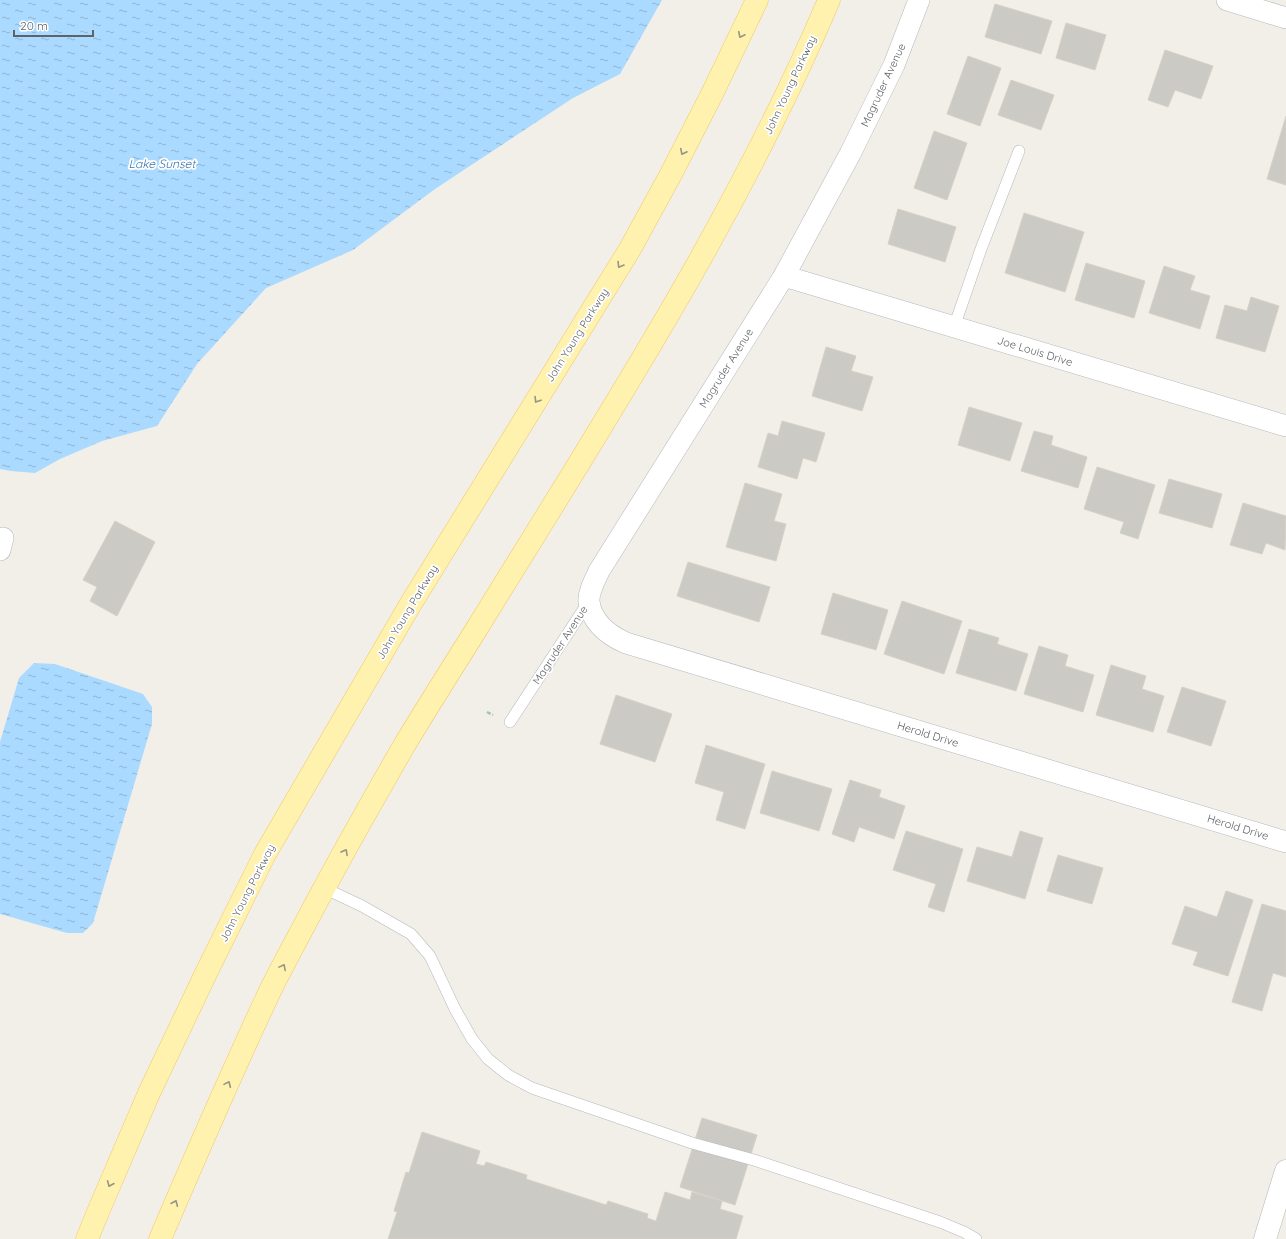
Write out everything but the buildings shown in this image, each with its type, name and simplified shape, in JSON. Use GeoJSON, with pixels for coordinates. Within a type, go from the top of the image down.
{"type":"FeatureCollection","features":[{"type":"Feature","properties":{"kind":"main road","name":"John Young Parkway"},"geometry":{"type":"LineString","coordinates":[[87,1239],[149,1093],[208,968],[265,854],[410,605],[630,249],[706,106],[757,0]]}},
{"type":"Feature","properties":{"kind":"main road","name":"John Young Parkway"},"geometry":{"type":"LineString","coordinates":[[160,1239],[270,990],[324,888],[406,743],[641,361],[684,288],[729,208],[773,123],[810,46],[829,0]]}},
{"type":"Feature","properties":{"kind":"street","name":"Magruder Avenue"},"geometry":{"type":"LineString","coordinates":[[589,601],[592,586],[599,571],[784,276],[854,148],[894,65],[919,0]]}},
{"type":"Feature","properties":{"kind":"street"},"geometry":{"type":"LineString","coordinates":[[1239,2],[1286,18]]}},
{"type":"Feature","properties":{"kind":"street","name":"Joe Louis Drive"},"geometry":{"type":"LineString","coordinates":[[784,276],[1286,426]]}},
{"type":"Feature","properties":{"kind":"street","name":"Herold Drive"},"geometry":{"type":"LineString","coordinates":[[589,601],[595,618],[601,626],[613,637],[626,643],[1286,842]]}},
{"type":"Feature","properties":{"kind":"street"},"geometry":{"type":"LineString","coordinates":[[1265,1239],[1286,1171]]}},
{"type":"Feature","properties":{"kind":"lane"},"geometry":{"type":"LineString","coordinates":[[954,327],[1019,151]]}},
{"type":"Feature","properties":{"kind":"lane","name":"Magruder Avenue"},"geometry":{"type":"LineString","coordinates":[[510,722],[589,601]]}},
{"type":"Feature","properties":{"kind":"lane"},"geometry":{"type":"LineString","coordinates":[[324,888],[362,906],[411,934],[430,956],[472,1039],[488,1058],[508,1075],[532,1088],[692,1143],[754,1160],[940,1222],[964,1232],[976,1239]]}},
{"type":"Feature","properties":{"kind":"water","name":"Lake Sunset"},"geometry":{"type":"Polygon","coordinates":[[[0,0],[662,0],[620,74],[573,98],[435,189],[353,250],[266,288],[197,364],[157,426],[102,441],[60,459],[35,473],[0,469],[0,0]]]}},
{"type":"Feature","properties":{"kind":"water"},"geometry":{"type":"Polygon","coordinates":[[[34,663],[55,664],[143,694],[152,707],[152,724],[93,923],[83,933],[67,933],[0,914],[0,742],[19,678],[34,663]]]}}]}
